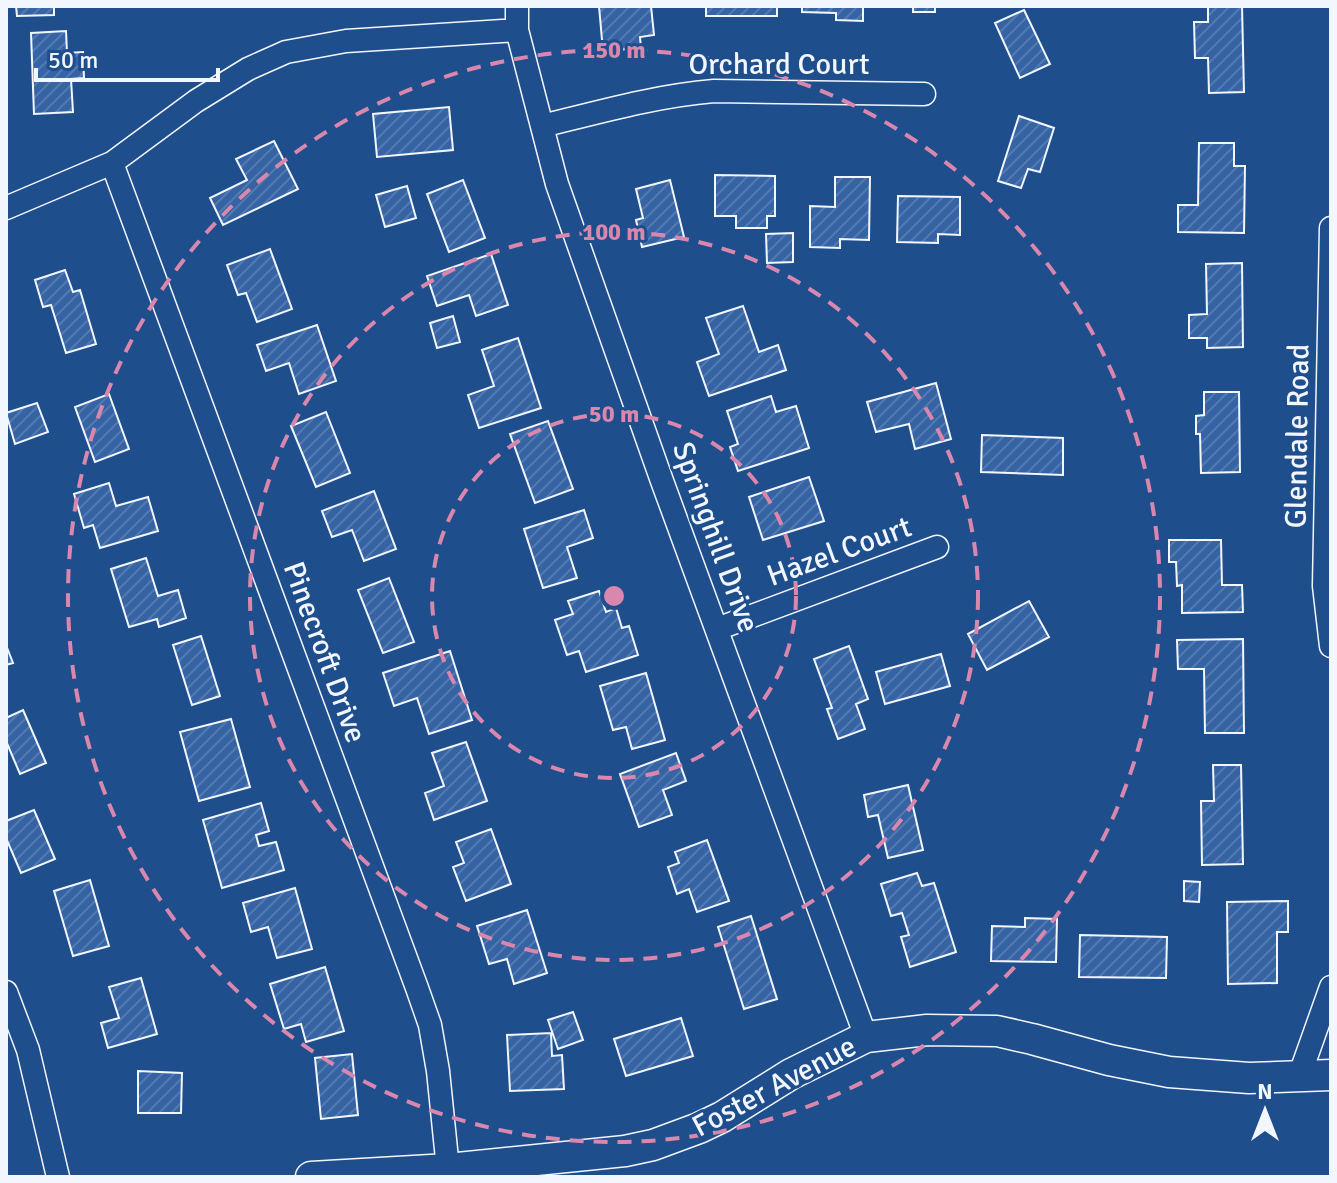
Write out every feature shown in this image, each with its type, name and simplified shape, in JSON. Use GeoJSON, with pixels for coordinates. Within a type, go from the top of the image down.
{"type":"FeatureCollection","features":[{"type":"Feature","properties":{"kind":"street","name":"Springhill Drive"},"geometry":{"type":"LineString","coordinates":[[517,6],[517,30],[557,184],[662,481],[866,1037]]}},
{"type":"Feature","properties":{"kind":"street"},"geometry":{"type":"LineString","coordinates":[[6,208],[112,163],[196,101],[248,69],[286,52],[346,41],[517,30]]}},
{"type":"Feature","properties":{"kind":"street","name":"Orchard Court"},"geometry":{"type":"LineString","coordinates":[[542,126],[622,106],[714,91],[924,94]]}},
{"type":"Feature","properties":{"kind":"street","name":"Pinecroft Drive"},"geometry":{"type":"LineString","coordinates":[[112,163],[430,1025],[448,1169]]}},
{"type":"Feature","properties":{"kind":"street","name":"Glendale Road"},"geometry":{"type":"LineString","coordinates":[[1331,228],[1328,586],[1331,646]]}},
{"type":"Feature","properties":{"kind":"street","name":"Hazel Court"},"geometry":{"type":"LineString","coordinates":[[717,629],[937,547]]}},
{"type":"Feature","properties":{"kind":"street"},"geometry":{"type":"LineString","coordinates":[[1299,1077],[1331,987]]}},
{"type":"Feature","properties":{"kind":"street"},"geometry":{"type":"LineString","coordinates":[[6,992],[28,1050],[58,1177]]}},
{"type":"Feature","properties":{"kind":"street","name":"Foster Avenue"},"geometry":{"type":"LineString","coordinates":[[311,1177],[448,1169],[625,1151],[653,1145],[722,1117],[791,1074],[866,1037],[927,1030],[997,1031],[1169,1072],[1236,1077],[1331,1075]]}},
{"type":"Feature","properties":{"kind":"building"},"geometry":{"type":"Polygon","coordinates":[[[16,6],[54,6],[54,15],[17,16],[16,6]]]}},
{"type":"Feature","properties":{"kind":"building"},"geometry":{"type":"Polygon","coordinates":[[[599,6],[651,6],[654,35],[640,37],[641,48],[603,51],[599,6]]]}},
{"type":"Feature","properties":{"kind":"building"},"geometry":{"type":"Polygon","coordinates":[[[706,6],[777,6],[777,16],[706,16],[706,6]]]}},
{"type":"Feature","properties":{"kind":"building"},"geometry":{"type":"Polygon","coordinates":[[[802,6],[863,6],[863,21],[836,20],[836,13],[802,12],[802,6]]]}},
{"type":"Feature","properties":{"kind":"building"},"geometry":{"type":"Polygon","coordinates":[[[913,6],[935,6],[935,12],[913,12],[913,6]]]}},
{"type":"Feature","properties":{"kind":"building"},"geometry":{"type":"Polygon","coordinates":[[[1208,6],[1242,6],[1244,92],[1209,93],[1208,58],[1195,58],[1194,22],[1208,22],[1208,6]]]}},
{"type":"Feature","properties":{"kind":"building"},"geometry":{"type":"Polygon","coordinates":[[[1024,10],[1050,64],[1020,78],[995,23],[1024,10]]]}},
{"type":"Feature","properties":{"kind":"building"},"geometry":{"type":"Polygon","coordinates":[[[66,31],[67,53],[83,52],[84,78],[71,79],[73,112],[34,114],[31,33],[66,31]]]}},
{"type":"Feature","properties":{"kind":"building"},"geometry":{"type":"Polygon","coordinates":[[[449,107],[453,150],[377,157],[373,114],[449,107]]]}},
{"type":"Feature","properties":{"kind":"building"},"geometry":{"type":"Polygon","coordinates":[[[1019,116],[1054,128],[1040,172],[1028,169],[1021,188],[998,181],[1019,116]]]}},
{"type":"Feature","properties":{"kind":"building"},"geometry":{"type":"Polygon","coordinates":[[[274,141],[298,189],[223,225],[210,198],[247,180],[236,159],[274,141]]]}},
{"type":"Feature","properties":{"kind":"building"},"geometry":{"type":"Polygon","coordinates":[[[1199,143],[1234,143],[1234,166],[1245,166],[1244,233],[1178,232],[1178,205],[1198,205],[1199,143]]]}},
{"type":"Feature","properties":{"kind":"building"},"geometry":{"type":"Polygon","coordinates":[[[715,175],[775,176],[775,216],[767,216],[767,228],[736,228],[736,216],[715,216],[715,175]]]}},
{"type":"Feature","properties":{"kind":"building"},"geometry":{"type":"Polygon","coordinates":[[[835,177],[870,177],[869,240],[840,239],[840,248],[810,247],[810,206],[835,207],[835,177]]]}},
{"type":"Feature","properties":{"kind":"building"},"geometry":{"type":"Polygon","coordinates":[[[463,180],[485,238],[449,252],[427,194],[463,180]]]}},
{"type":"Feature","properties":{"kind":"building"},"geometry":{"type":"Polygon","coordinates":[[[670,180],[684,237],[642,247],[636,220],[643,218],[636,189],[670,180]]]}},
{"type":"Feature","properties":{"kind":"building"},"geometry":{"type":"Polygon","coordinates":[[[407,186],[416,218],[385,227],[376,195],[407,186]]]}},
{"type":"Feature","properties":{"kind":"building"},"geometry":{"type":"Polygon","coordinates":[[[898,196],[960,197],[960,235],[938,234],[938,243],[897,242],[898,196]]]}},
{"type":"Feature","properties":{"kind":"building"},"geometry":{"type":"Polygon","coordinates":[[[793,233],[793,262],[767,263],[766,234],[793,233]]]}},
{"type":"Feature","properties":{"kind":"building"},"geometry":{"type":"Polygon","coordinates":[[[270,249],[292,309],[257,322],[246,293],[238,295],[227,265],[270,249]]]}},
{"type":"Feature","properties":{"kind":"building"},"geometry":{"type":"Polygon","coordinates":[[[491,254],[508,305],[476,316],[469,295],[437,306],[427,276],[491,254]]]}},
{"type":"Feature","properties":{"kind":"building"},"geometry":{"type":"Polygon","coordinates":[[[1242,263],[1243,347],[1207,348],[1207,338],[1189,338],[1189,315],[1207,314],[1206,264],[1242,263]]]}},
{"type":"Feature","properties":{"kind":"building"},"geometry":{"type":"Polygon","coordinates":[[[65,270],[73,292],[80,290],[96,344],[66,353],[51,305],[43,307],[35,280],[65,270]]]}},
{"type":"Feature","properties":{"kind":"building"},"geometry":{"type":"Polygon","coordinates":[[[743,306],[759,352],[778,345],[786,370],[709,396],[697,362],[719,354],[706,318],[743,306]]]}},
{"type":"Feature","properties":{"kind":"building"},"geometry":{"type":"Polygon","coordinates":[[[453,316],[460,342],[437,348],[430,323],[453,316]]]}},
{"type":"Feature","properties":{"kind":"building"},"geometry":{"type":"Polygon","coordinates":[[[317,325],[336,381],[299,394],[289,363],[266,371],[257,345],[317,325]]]}},
{"type":"Feature","properties":{"kind":"building"},"geometry":{"type":"Polygon","coordinates":[[[518,338],[541,408],[479,428],[468,395],[494,386],[482,350],[518,338]]]}},
{"type":"Feature","properties":{"kind":"building"},"geometry":{"type":"Polygon","coordinates":[[[936,383],[951,439],[915,449],[909,424],[876,432],[867,402],[936,383]]]}},
{"type":"Feature","properties":{"kind":"building"},"geometry":{"type":"Polygon","coordinates":[[[1204,392],[1239,392],[1240,472],[1201,473],[1200,434],[1196,434],[1196,416],[1204,415],[1204,392]]]}},
{"type":"Feature","properties":{"kind":"building"},"geometry":{"type":"Polygon","coordinates":[[[109,394],[129,449],[95,462],[75,407],[109,394]]]}},
{"type":"Feature","properties":{"kind":"building"},"geometry":{"type":"Polygon","coordinates":[[[771,396],[776,412],[796,406],[809,448],[738,471],[730,447],[738,444],[727,411],[771,396]]]}},
{"type":"Feature","properties":{"kind":"building"},"geometry":{"type":"Polygon","coordinates":[[[37,403],[48,432],[15,444],[6,413],[37,403]]]}},
{"type":"Feature","properties":{"kind":"building"},"geometry":{"type":"Polygon","coordinates":[[[326,412],[350,473],[316,487],[291,426],[326,412]]]}},
{"type":"Feature","properties":{"kind":"building"},"geometry":{"type":"Polygon","coordinates":[[[548,421],[573,489],[535,503],[510,434],[548,421]]]}},
{"type":"Feature","properties":{"kind":"building"},"geometry":{"type":"Polygon","coordinates":[[[982,435],[1063,438],[1063,475],[981,472],[982,435]]]}},
{"type":"Feature","properties":{"kind":"building"},"geometry":{"type":"Polygon","coordinates":[[[809,477],[824,521],[763,540],[749,497],[809,477]]]}},
{"type":"Feature","properties":{"kind":"building"},"geometry":{"type":"Polygon","coordinates":[[[109,483],[116,506],[148,497],[158,531],[100,548],[93,525],[84,528],[74,494],[109,483]]]}},
{"type":"Feature","properties":{"kind":"building"},"geometry":{"type":"Polygon","coordinates":[[[374,491],[396,549],[364,561],[352,530],[332,537],[322,511],[374,491]]]}},
{"type":"Feature","properties":{"kind":"building"},"geometry":{"type":"Polygon","coordinates":[[[584,510],[593,538],[567,547],[577,578],[543,588],[524,529],[584,510]]]}},
{"type":"Feature","properties":{"kind":"building"},"geometry":{"type":"Polygon","coordinates":[[[1169,540],[1221,540],[1222,585],[1242,585],[1243,612],[1182,613],[1182,585],[1177,586],[1176,562],[1169,562],[1169,540]]]}},
{"type":"Feature","properties":{"kind":"building"},"geometry":{"type":"Polygon","coordinates":[[[146,558],[158,596],[178,590],[186,618],[159,627],[157,619],[129,627],[111,569],[146,558]]]}},
{"type":"Feature","properties":{"kind":"building"},"geometry":{"type":"Polygon","coordinates":[[[389,578],[414,642],[383,653],[358,590],[389,578]]]}},
{"type":"Feature","properties":{"kind":"building"},"geometry":{"type":"Polygon","coordinates":[[[599,591],[606,612],[616,608],[622,628],[629,626],[638,655],[586,672],[579,651],[567,655],[555,620],[573,614],[568,601],[599,591]]]}},
{"type":"Feature","properties":{"kind":"building"},"geometry":{"type":"Polygon","coordinates":[[[1029,601],[1049,637],[987,670],[968,634],[1029,601]]]}},
{"type":"Feature","properties":{"kind":"building"},"geometry":{"type":"Polygon","coordinates":[[[201,636],[220,696],[192,705],[173,645],[201,636]]]}},
{"type":"Feature","properties":{"kind":"building"},"geometry":{"type":"Polygon","coordinates":[[[1243,639],[1244,733],[1205,733],[1204,669],[1178,669],[1177,640],[1243,639]]]}},
{"type":"Feature","properties":{"kind":"building"},"geometry":{"type":"Polygon","coordinates":[[[6,645],[13,663],[6,665],[6,645]]]}},
{"type":"Feature","properties":{"kind":"building"},"geometry":{"type":"Polygon","coordinates":[[[849,646],[868,699],[856,704],[865,729],[838,739],[827,709],[832,708],[814,659],[849,646]]]}},
{"type":"Feature","properties":{"kind":"building"},"geometry":{"type":"Polygon","coordinates":[[[450,651],[472,720],[429,734],[417,698],[394,706],[383,673],[450,651]]]}},
{"type":"Feature","properties":{"kind":"building"},"geometry":{"type":"Polygon","coordinates":[[[941,654],[950,686],[885,704],[876,672],[941,654]]]}},
{"type":"Feature","properties":{"kind":"building"},"geometry":{"type":"Polygon","coordinates":[[[646,673],[665,740],[632,749],[626,727],[613,730],[600,686],[646,673]]]}},
{"type":"Feature","properties":{"kind":"building"},"geometry":{"type":"Polygon","coordinates":[[[23,710],[46,763],[20,774],[6,741],[6,718],[23,710]]]}},
{"type":"Feature","properties":{"kind":"building"},"geometry":{"type":"Polygon","coordinates":[[[231,719],[250,787],[199,801],[180,732],[231,719]]]}},
{"type":"Feature","properties":{"kind":"building"},"geometry":{"type":"Polygon","coordinates":[[[466,742],[487,801],[434,820],[425,793],[444,786],[432,753],[466,742]]]}},
{"type":"Feature","properties":{"kind":"building"},"geometry":{"type":"Polygon","coordinates":[[[676,753],[686,781],[663,790],[672,815],[639,827],[620,774],[676,753]]]}},
{"type":"Feature","properties":{"kind":"building"},"geometry":{"type":"Polygon","coordinates":[[[1213,765],[1241,765],[1243,864],[1202,865],[1201,801],[1214,801],[1213,765]]]}},
{"type":"Feature","properties":{"kind":"building"},"geometry":{"type":"Polygon","coordinates":[[[908,785],[923,850],[888,858],[878,815],[868,817],[864,795],[908,785]]]}},
{"type":"Feature","properties":{"kind":"building"},"geometry":{"type":"Polygon","coordinates":[[[261,803],[269,831],[256,835],[259,846],[276,842],[284,870],[222,888],[203,820],[261,803]]]}},
{"type":"Feature","properties":{"kind":"building"},"geometry":{"type":"Polygon","coordinates":[[[34,810],[55,859],[21,873],[6,838],[6,821],[34,810]]]}},
{"type":"Feature","properties":{"kind":"building"},"geometry":{"type":"Polygon","coordinates":[[[491,829],[511,884],[466,901],[453,867],[464,863],[456,842],[491,829]]]}},
{"type":"Feature","properties":{"kind":"building"},"geometry":{"type":"Polygon","coordinates":[[[707,840],[729,901],[697,912],[689,889],[677,894],[668,867],[679,863],[675,852],[707,840]]]}},
{"type":"Feature","properties":{"kind":"building"},"geometry":{"type":"Polygon","coordinates":[[[917,873],[922,886],[934,883],[956,952],[910,967],[901,937],[909,935],[902,913],[891,916],[881,884],[917,873]]]}},
{"type":"Feature","properties":{"kind":"building"},"geometry":{"type":"Polygon","coordinates":[[[90,880],[109,946],[73,956],[54,891],[90,880]]]}},
{"type":"Feature","properties":{"kind":"building"},"geometry":{"type":"Polygon","coordinates":[[[1184,881],[1200,882],[1199,902],[1184,901],[1184,881]]]}},
{"type":"Feature","properties":{"kind":"building"},"geometry":{"type":"Polygon","coordinates":[[[295,888],[312,949],[277,958],[268,927],[251,932],[243,903],[295,888]]]}},
{"type":"Feature","properties":{"kind":"building"},"geometry":{"type":"Polygon","coordinates":[[[1288,901],[1288,932],[1277,932],[1277,983],[1228,984],[1227,902],[1288,901]]]}},
{"type":"Feature","properties":{"kind":"building"},"geometry":{"type":"Polygon","coordinates":[[[527,910],[547,973],[514,984],[507,959],[489,964],[477,926],[527,910]]]}},
{"type":"Feature","properties":{"kind":"building"},"geometry":{"type":"Polygon","coordinates":[[[751,916],[777,999],[744,1009],[718,927],[751,916]]]}},
{"type":"Feature","properties":{"kind":"building"},"geometry":{"type":"Polygon","coordinates":[[[1025,918],[1057,919],[1056,962],[991,961],[992,926],[1025,927],[1025,918]]]}},
{"type":"Feature","properties":{"kind":"building"},"geometry":{"type":"Polygon","coordinates":[[[1080,935],[1167,937],[1166,978],[1079,977],[1080,935]]]}},
{"type":"Feature","properties":{"kind":"building"},"geometry":{"type":"Polygon","coordinates":[[[325,967],[344,1031],[306,1042],[301,1024],[284,1029],[270,984],[325,967]]]}},
{"type":"Feature","properties":{"kind":"building"},"geometry":{"type":"Polygon","coordinates":[[[141,978],[157,1034],[108,1048],[101,1023],[119,1018],[109,987],[141,978]]]}},
{"type":"Feature","properties":{"kind":"building"},"geometry":{"type":"Polygon","coordinates":[[[573,1012],[583,1040],[558,1049],[548,1020],[573,1012]]]}},
{"type":"Feature","properties":{"kind":"building"},"geometry":{"type":"Polygon","coordinates":[[[681,1018],[693,1056],[626,1076],[614,1039],[681,1018]]]}},
{"type":"Feature","properties":{"kind":"building"},"geometry":{"type":"Polygon","coordinates":[[[551,1033],[552,1056],[562,1055],[564,1089],[510,1091],[507,1035],[551,1033]]]}},
{"type":"Feature","properties":{"kind":"building"},"geometry":{"type":"Polygon","coordinates":[[[352,1054],[358,1115],[321,1119],[315,1058],[352,1054]]]}},
{"type":"Feature","properties":{"kind":"building"},"geometry":{"type":"Polygon","coordinates":[[[138,1071],[182,1073],[181,1113],[138,1113],[138,1071]]]}}]}
